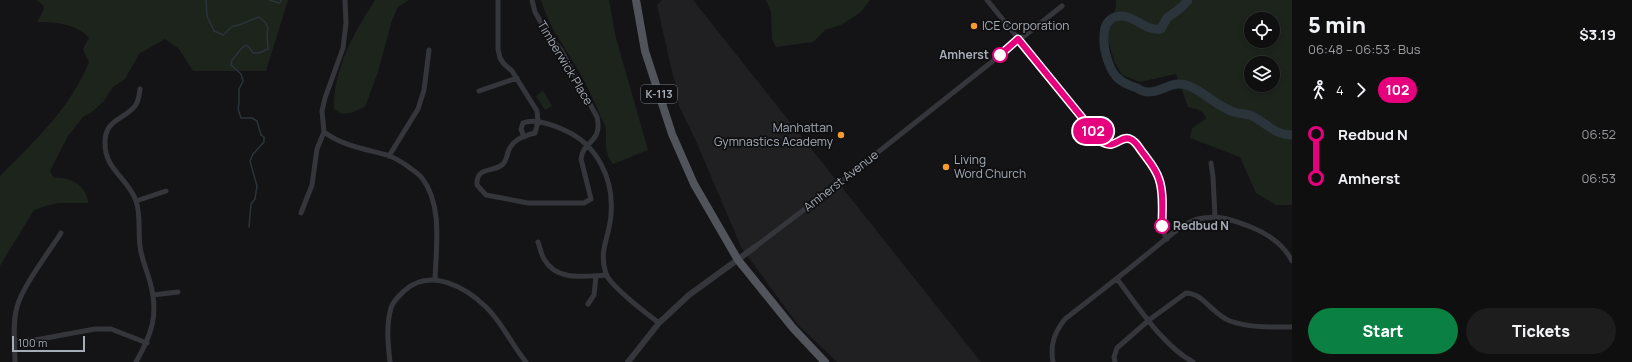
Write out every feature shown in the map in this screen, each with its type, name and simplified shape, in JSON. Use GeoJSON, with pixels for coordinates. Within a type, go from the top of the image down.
{"type":"FeatureCollection","features":[{"type":"Feature","properties":{"kind":"main road","name":"K-113"},"geometry":{"type":"LineString","coordinates":[[636,0],[645,51],[672,134],[694,184],[738,260],[793,328],[825,362]]}},
{"type":"Feature","properties":{"kind":"street"},"geometry":{"type":"LineString","coordinates":[[301,213],[312,184],[317,149],[324,132],[322,111],[325,98],[343,48],[346,23],[345,0]]}},
{"type":"Feature","properties":{"kind":"street"},"geometry":{"type":"LineString","coordinates":[[498,0],[498,49],[500,58],[517,78],[537,111],[538,122],[536,131],[524,137],[521,129],[523,123],[527,121],[538,122],[566,131],[579,138],[588,146],[601,164],[608,180],[611,198],[611,215],[603,249],[607,275],[617,288],[659,323]]}},
{"type":"Feature","properties":{"kind":"street","name":"Timberwick Place"},"geometry":{"type":"LineString","coordinates":[[524,137],[512,144],[504,164],[498,168],[484,170],[479,176],[477,185],[486,195],[528,203],[584,203],[592,199],[581,159],[582,153],[597,135],[600,126],[597,117],[561,50],[548,35],[536,12],[532,0]]}},
{"type":"Feature","properties":{"kind":"street"},"geometry":{"type":"LineString","coordinates":[[987,0],[1102,142],[1107,145],[1114,144],[1124,138],[1129,138],[1135,142],[1154,168],[1160,180],[1162,229],[1167,239]]}},
{"type":"Feature","properties":{"kind":"street","name":"Amherst Avenue"},"geometry":{"type":"LineString","coordinates":[[628,362],[659,323],[689,295],[738,260],[848,176],[1018,39],[1062,6]]}},
{"type":"Feature","properties":{"kind":"street"},"geometry":{"type":"LineString","coordinates":[[389,156],[418,109],[424,90],[429,50]]}},
{"type":"Feature","properties":{"kind":"street"},"geometry":{"type":"LineString","coordinates":[[479,91],[517,78]]}},
{"type":"Feature","properties":{"kind":"street"},"geometry":{"type":"LineString","coordinates":[[136,362],[147,343],[152,328],[154,314],[153,295],[140,247],[136,201],[129,187],[108,162],[105,154],[104,142],[106,132],[113,123],[119,117],[136,106],[139,99],[140,89]]}},
{"type":"Feature","properties":{"kind":"street"},"geometry":{"type":"LineString","coordinates":[[324,132],[331,138],[350,146],[389,156],[415,171],[422,178],[428,187],[434,204],[436,225],[435,280]]}},
{"type":"Feature","properties":{"kind":"street"},"geometry":{"type":"LineString","coordinates":[[1211,163],[1215,217]]}},
{"type":"Feature","properties":{"kind":"street"},"geometry":{"type":"LineString","coordinates":[[136,201],[166,191]]}},
{"type":"Feature","properties":{"kind":"street"},"geometry":{"type":"LineString","coordinates":[[1053,362],[1052,348],[1058,329],[1065,319],[1192,221],[1215,217],[1229,218],[1261,231],[1290,251],[1292,261]]}},
{"type":"Feature","properties":{"kind":"street"},"geometry":{"type":"LineString","coordinates":[[15,362],[15,320],[17,306],[24,291],[61,233]]}},
{"type":"Feature","properties":{"kind":"street"},"geometry":{"type":"LineString","coordinates":[[538,242],[544,259],[551,268],[560,274],[567,276],[607,275]]}},
{"type":"Feature","properties":{"kind":"street"},"geometry":{"type":"LineString","coordinates":[[588,304],[594,295],[596,276]]}},
{"type":"Feature","properties":{"kind":"street"},"geometry":{"type":"LineString","coordinates":[[1117,279],[1149,320],[1172,346],[1193,362]]}},
{"type":"Feature","properties":{"kind":"street"},"geometry":{"type":"LineString","coordinates":[[390,362],[388,319],[396,298],[408,287],[417,282],[435,280],[450,283],[474,297],[488,308],[526,362]]}},
{"type":"Feature","properties":{"kind":"street"},"geometry":{"type":"LineString","coordinates":[[153,295],[178,292]]}},
{"type":"Feature","properties":{"kind":"street"},"geometry":{"type":"LineString","coordinates":[[1115,362],[1114,356],[1117,348],[1149,320],[1182,295],[1192,293],[1200,297],[1216,313],[1229,320],[1247,326],[1292,327]]}},
{"type":"Feature","properties":{"kind":"street"},"geometry":{"type":"LineString","coordinates":[[15,341],[35,340],[95,329],[111,329],[147,343]]}},
{"type":"Feature","properties":{"kind":"shaded area"},"geometry":{"type":"Polygon","coordinates":[[[36,0],[288,0],[266,71],[193,71],[179,49],[165,39],[139,54],[125,79],[113,87],[104,101],[92,112],[83,117],[68,136],[50,171],[54,178],[66,179],[77,183],[85,192],[88,203],[59,203],[34,210],[0,266],[0,176],[38,137],[62,109],[89,62],[83,49],[89,38],[84,33],[72,27],[58,23],[37,22],[44,9],[43,5],[36,0]]]}},
{"type":"Feature","properties":{"kind":"shaded area"},"geometry":{"type":"Polygon","coordinates":[[[375,0],[409,0],[398,7],[392,20],[378,72],[365,107],[351,113],[342,114],[334,109],[337,80],[341,66],[353,38],[375,0]]]}},
{"type":"Feature","properties":{"kind":"shaded area"},"geometry":{"type":"Polygon","coordinates":[[[541,0],[609,0],[616,38],[648,150],[613,164],[610,160],[607,152],[606,129],[592,96],[551,26],[541,0]]]}},
{"type":"Feature","properties":{"kind":"shaded area"},"geometry":{"type":"Polygon","coordinates":[[[662,0],[693,0],[981,362],[837,362],[798,325],[741,247],[696,141],[679,106],[677,89],[657,5],[662,0]]]}},
{"type":"Feature","properties":{"kind":"shaded area"},"geometry":{"type":"Polygon","coordinates":[[[766,0],[870,0],[861,12],[841,25],[825,30],[813,42],[776,47],[772,39],[771,12],[766,0]]]}},
{"type":"Feature","properties":{"kind":"shaded area"},"geometry":{"type":"Polygon","coordinates":[[[1116,0],[1292,0],[1292,205],[1276,205],[1256,193],[1240,157],[1190,138],[1192,128],[1206,119],[1202,112],[1188,107],[1176,74],[1140,82],[1122,75],[1115,63],[1107,38],[1116,6],[1116,0]]]}},
{"type":"Feature","properties":{"kind":"shaded area"},"geometry":{"type":"Polygon","coordinates":[[[543,91],[552,106],[545,110],[536,96],[543,91]]]}},
{"type":"Feature","properties":{"kind":"waterway"},"geometry":{"type":"LineString","coordinates":[[206,0],[207,16],[214,31],[223,35],[233,26],[259,17],[265,22],[268,28],[268,49],[259,53],[253,53],[246,45],[232,60],[231,65],[241,74],[243,81],[239,89],[238,109],[241,118],[252,118],[257,121],[261,135],[264,137],[264,142],[253,154],[250,161],[257,186],[255,199],[251,204],[249,227]]}},
{"type":"Feature","properties":{"kind":"waterway"},"geometry":{"type":"LineString","coordinates":[[269,0],[280,3],[281,0]]}},
{"type":"Feature","properties":{"kind":"waterway"},"geometry":{"type":"LineString","coordinates":[[1188,0],[1182,7],[1167,18],[1161,29],[1149,28],[1133,19],[1121,16],[1112,18],[1108,22],[1105,27],[1104,41],[1110,66],[1116,76],[1126,84],[1147,92],[1178,84],[1189,86],[1233,112],[1247,114],[1275,131],[1292,135]]}},
{"type":"Feature","properties":{"kind":"bus line","name":"102"},"geometry":{"type":"LineString","coordinates":[[1000,55],[1018,39],[1102,142],[1107,145],[1114,144],[1124,138],[1129,138],[1135,142],[1154,168],[1160,180],[1162,226]]}},
{"type":"Feature","properties":{"kind":"place","name":"ICE Corporation"},"geometry":{"type":"Point","coordinates":[974,26]}},
{"type":"Feature","properties":{"kind":"place","name":"Amherst"},"geometry":{"type":"Point","coordinates":[1000,55]}},
{"type":"Feature","properties":{"kind":"place","name":"Manhattan Gymnastics Academy"},"geometry":{"type":"Point","coordinates":[841,135]}},
{"type":"Feature","properties":{"kind":"place","name":"Living Word Church"},"geometry":{"type":"Point","coordinates":[946,167]}},
{"type":"Feature","properties":{"kind":"place","name":"Redbud N"},"geometry":{"type":"Point","coordinates":[1162,226]}}]}
